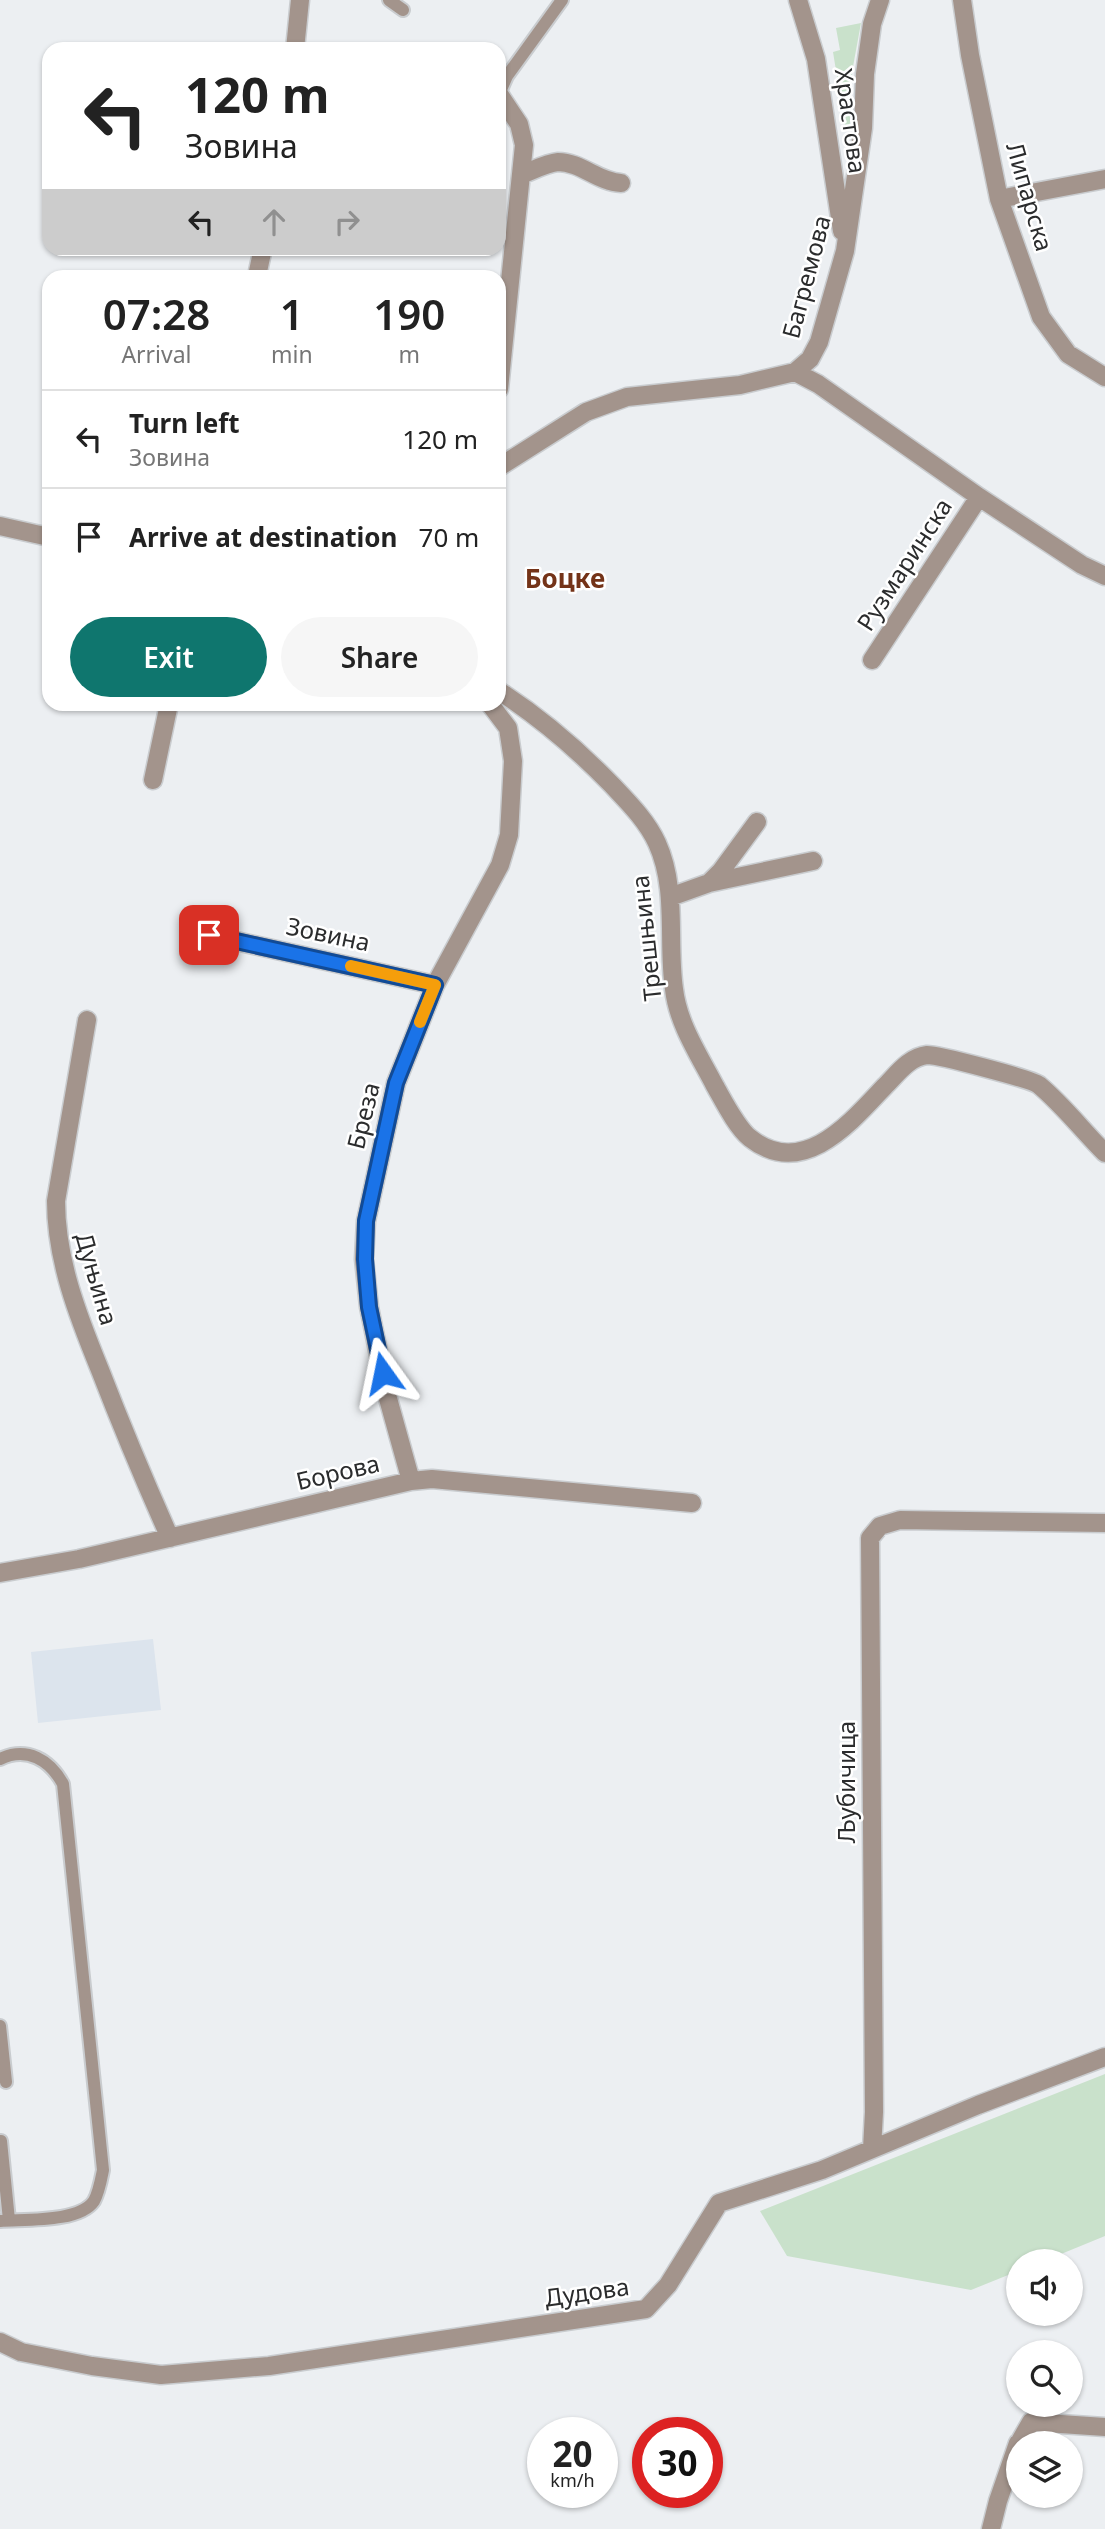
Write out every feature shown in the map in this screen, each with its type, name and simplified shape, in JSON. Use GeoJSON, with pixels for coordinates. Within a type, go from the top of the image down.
{"type":"FeatureCollection","features":[{"type":"Feature","properties":{"kind":"street"},"geometry":{"type":"LineString","coordinates":[[296,42],[300,0]]}},
{"type":"Feature","properties":{"kind":"street","name":"Храстова"},"geometry":{"type":"LineString","coordinates":[[798,0],[816,59],[845,251]]}},
{"type":"Feature","properties":{"kind":"street","name":"Багремова"},"geometry":{"type":"LineString","coordinates":[[506,463],[586,412],[627,397],[740,385],[795,372],[810,359],[819,342],[845,251],[863,128],[865,74],[872,24],[880,0]]}},
{"type":"Feature","properties":{"kind":"street","name":"Липарска"},"geometry":{"type":"LineString","coordinates":[[962,0],[970,55],[999,199],[1041,317],[1068,354],[1105,377]]}},
{"type":"Feature","properties":{"kind":"street"},"geometry":{"type":"LineString","coordinates":[[506,104],[519,124],[524,145],[506,321]]}},
{"type":"Feature","properties":{"kind":"street"},"geometry":{"type":"LineString","coordinates":[[521,176],[556,162],[571,164],[608,183],[621,183]]}},
{"type":"Feature","properties":{"kind":"street"},"geometry":{"type":"LineString","coordinates":[[999,199],[1105,178]]}},
{"type":"Feature","properties":{"kind":"street"},"geometry":{"type":"LineString","coordinates":[[795,372],[818,384],[979,497],[1082,565],[1105,576]]}},
{"type":"Feature","properties":{"kind":"street","name":"Рузмаринска"},"geometry":{"type":"LineString","coordinates":[[872,660],[979,497]]}},
{"type":"Feature","properties":{"kind":"street"},"geometry":{"type":"LineString","coordinates":[[0,526],[42,535]]}},
{"type":"Feature","properties":{"kind":"street","name":"Трешњина"},"geometry":{"type":"LineString","coordinates":[[506,696],[561,735],[646,823],[658,845],[668,879],[674,992],[687,1034],[747,1137],[782,1153],[812,1150],[849,1124],[910,1062],[927,1055],[1037,1083],[1105,1153]]}},
{"type":"Feature","properties":{"kind":"street"},"geometry":{"type":"LineString","coordinates":[[153,780],[168,711]]}},
{"type":"Feature","properties":{"kind":"street","name":"Бреза"},"geometry":{"type":"LineString","coordinates":[[411,1481],[387,1395],[369,1307],[365,1259],[366,1221],[396,1083],[435,985],[500,865],[509,835],[513,761],[508,728],[495,711]]}},
{"type":"Feature","properties":{"kind":"street"},"geometry":{"type":"LineString","coordinates":[[709,883],[721,872],[757,822]]}},
{"type":"Feature","properties":{"kind":"street"},"geometry":{"type":"LineString","coordinates":[[670,897],[709,883],[813,861]]}},
{"type":"Feature","properties":{"kind":"street","name":"Зовина"},"geometry":{"type":"LineString","coordinates":[[209,935],[435,985]]}},
{"type":"Feature","properties":{"kind":"street","name":"Дуњина"},"geometry":{"type":"LineString","coordinates":[[87,1020],[56,1201],[56,1227],[61,1259],[112,1402],[170,1538]]}},
{"type":"Feature","properties":{"kind":"street","name":"Борова"},"geometry":{"type":"LineString","coordinates":[[0,1573],[79,1559],[411,1481],[432,1479],[692,1503]]}},
{"type":"Feature","properties":{"kind":"street","name":"Љубичица"},"geometry":{"type":"LineString","coordinates":[[872,2149],[874,2112],[870,1538],[880,1526],[900,1520],[1105,1523]]}},
{"type":"Feature","properties":{"kind":"street","name":"Дудова"},"geometry":{"type":"LineString","coordinates":[[0,2342],[21,2352],[92,2366],[161,2375],[269,2366],[646,2309],[668,2286],[719,2203],[822,2170],[978,2105],[1105,2057]]}},
{"type":"Feature","properties":{"kind":"street"},"geometry":{"type":"LineString","coordinates":[[1025,2431],[1031,2422],[1105,2427]]}},
{"type":"Feature","properties":{"kind":"street"},"geometry":{"type":"LineString","coordinates":[[991,2529],[1006,2478]]}},
{"type":"Feature","properties":{"kind":"lane"},"geometry":{"type":"LineString","coordinates":[[388,0],[403,10]]}},
{"type":"Feature","properties":{"kind":"lane"},"geometry":{"type":"LineString","coordinates":[[506,78],[562,0]]}},
{"type":"Feature","properties":{"kind":"lane"},"geometry":{"type":"LineString","coordinates":[[0,1759],[18,1754],[32,1755],[45,1761],[56,1771],[63,1784],[103,2170],[93,2203],[70,2217],[5,2220],[1,2141]]}},
{"type":"Feature","properties":{"kind":"lane"},"geometry":{"type":"LineString","coordinates":[[0,2026],[6,2082]]}},
{"type":"Feature","properties":{"kind":"shaded area"},"geometry":{"type":"Polygon","coordinates":[[[153,1639],[161,1710],[38,1723],[31,1652],[153,1639]]]}},
{"type":"Feature","properties":{"kind":"green space"},"geometry":{"type":"Polygon","coordinates":[[[861,23],[852,72],[850,123],[846,132],[833,52],[840,50],[836,28],[861,23]]]}},
{"type":"Feature","properties":{"kind":"green space"},"geometry":{"type":"Polygon","coordinates":[[[1105,2074],[1105,2236],[1073,2249],[1006,2249],[1006,2276],[971,2290],[787,2256],[760,2211],[1105,2074]]]}},
{"type":"Feature","properties":{"kind":"slow traffic"},"geometry":{"type":"LineString","coordinates":[[351,966],[435,985],[420,1022]]}},
{"type":"Feature","properties":{"kind":"district","name":"Боцке"},"geometry":{"type":"Point","coordinates":[565,579]}},
{"type":"Feature","properties":{"kind":"route"},"geometry":{"type":"LineString","coordinates":[[209,935],[435,985],[396,1083],[366,1221],[365,1259],[369,1307],[383,1373]]}}]}
